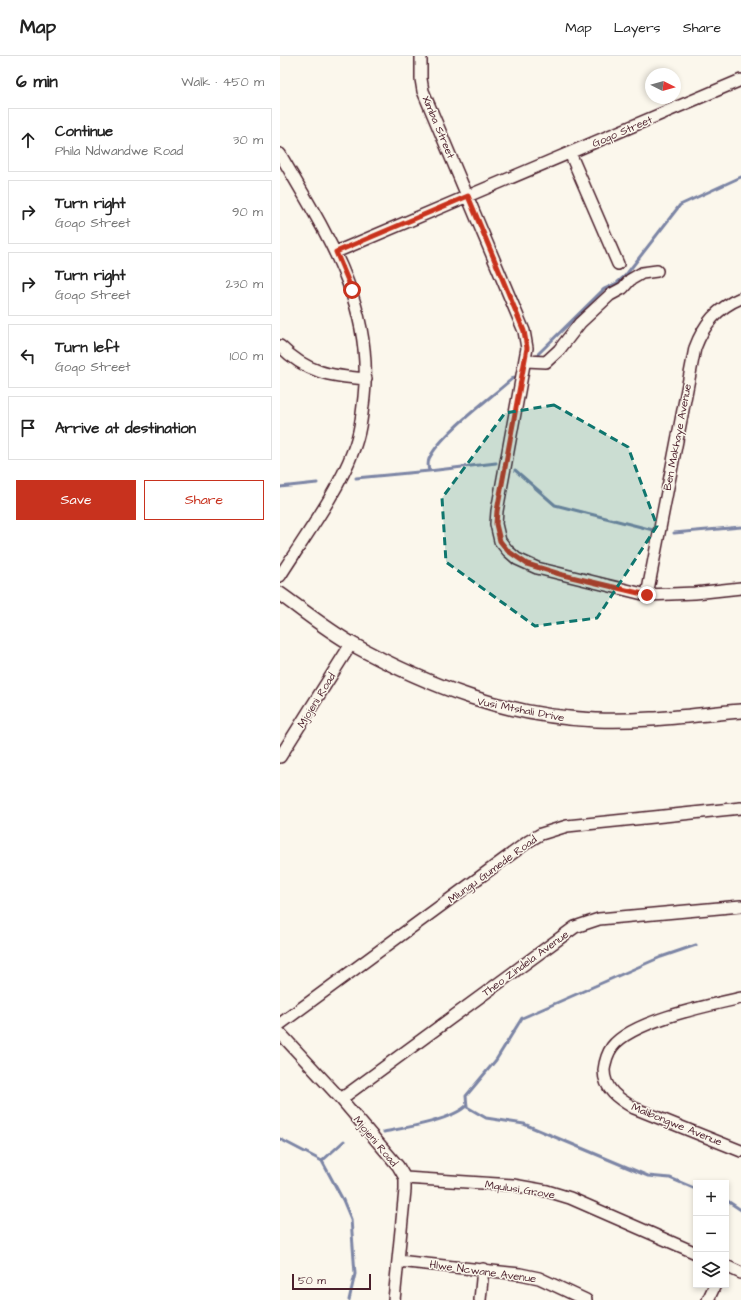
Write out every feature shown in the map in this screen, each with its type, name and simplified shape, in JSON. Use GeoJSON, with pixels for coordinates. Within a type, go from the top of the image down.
{"type":"FeatureCollection","features":[{"type":"Feature","properties":{"kind":"street","name":"Ximba Street"},"geometry":{"type":"LineString","coordinates":[[421,56],[421,79],[423,91],[468,196]]}},
{"type":"Feature","properties":{"kind":"street","name":"Goqo Street"},"geometry":{"type":"LineString","coordinates":[[336,252],[741,80]]}},
{"type":"Feature","properties":{"kind":"street"},"geometry":{"type":"LineString","coordinates":[[570,153],[618,264]]}},
{"type":"Feature","properties":{"kind":"street"},"geometry":{"type":"LineString","coordinates":[[280,154],[336,252],[352,290],[362,325],[366,349],[366,379],[363,411],[353,452],[330,497],[280,576]]}},
{"type":"Feature","properties":{"kind":"street"},"geometry":{"type":"LineString","coordinates":[[468,196],[524,331],[527,348],[497,511],[496,524],[500,541],[508,551],[527,564],[563,575],[647,595],[695,593],[741,588]]}},
{"type":"Feature","properties":{"kind":"street"},"geometry":{"type":"LineString","coordinates":[[526,360],[546,362],[559,350],[580,323],[610,295],[623,288],[630,280],[642,273],[657,271]]}},
{"type":"Feature","properties":{"kind":"street","name":"Ben Makhaye Avenue"},"geometry":{"type":"LineString","coordinates":[[647,595],[695,348],[706,325],[713,316],[725,306],[741,298]]}},
{"type":"Feature","properties":{"kind":"street"},"geometry":{"type":"LineString","coordinates":[[280,346],[299,362],[322,373],[366,379]]}},
{"type":"Feature","properties":{"kind":"street","name":"Vusi Mtshali Drive"},"geometry":{"type":"LineString","coordinates":[[280,594],[351,644],[440,687],[472,699],[545,715],[596,720],[640,720],[741,710]]}},
{"type":"Feature","properties":{"kind":"street","name":"Mjojeni Road"},"geometry":{"type":"LineString","coordinates":[[280,757],[351,644]]}},
{"type":"Feature","properties":{"kind":"street","name":"Mlungu Gumede Road"},"geometry":{"type":"LineString","coordinates":[[280,1024],[529,841],[541,834],[567,826],[741,808]]}},
{"type":"Feature","properties":{"kind":"street","name":"Theo Zindela Avenue"},"geometry":{"type":"LineString","coordinates":[[340,1099],[575,927],[599,919],[741,906]]}},
{"type":"Feature","properties":{"kind":"street","name":"Malibongwe Avenue"},"geometry":{"type":"LineString","coordinates":[[741,998],[702,1006],[654,1022],[626,1035],[612,1047],[605,1061],[604,1076],[609,1090],[620,1100],[634,1108],[741,1150]]}},
{"type":"Feature","properties":{"kind":"street","name":"Mjojeni Road"},"geometry":{"type":"LineString","coordinates":[[280,1033],[398,1166],[405,1178],[394,1300]]}},
{"type":"Feature","properties":{"kind":"street","name":"Mqulusi Grove"},"geometry":{"type":"LineString","coordinates":[[405,1178],[482,1182],[547,1191],[570,1198],[694,1252]]}},
{"type":"Feature","properties":{"kind":"street","name":"Hlwe Ncwane Avenue"},"geometry":{"type":"LineString","coordinates":[[398,1261],[482,1269],[539,1278],[586,1300]]}},
{"type":"Feature","properties":{"kind":"street"},"geometry":{"type":"LineString","coordinates":[[729,1267],[741,1273]]}},
{"type":"Feature","properties":{"kind":"street"},"geometry":{"type":"LineString","coordinates":[[480,1300],[482,1269]]}},
{"type":"Feature","properties":{"kind":"street"},"geometry":{"type":"LineString","coordinates":[[708,1300],[714,1288]]}},
{"type":"Feature","properties":{"kind":"highlighted area"},"geometry":{"type":"Polygon","coordinates":[[[554,405],[628,447],[657,526],[597,618],[535,626],[446,562],[442,498],[505,413],[554,405]]]}},
{"type":"Feature","properties":{"kind":"waterway"},"geometry":{"type":"LineString","coordinates":[[538,354],[604,289],[617,283],[625,276],[680,205],[741,177]]}},
{"type":"Feature","properties":{"kind":"waterway"},"geometry":{"type":"LineString","coordinates":[[356,478],[429,471],[429,459],[444,438],[467,416],[514,377]]}},
{"type":"Feature","properties":{"kind":"waterway"},"geometry":{"type":"LineString","coordinates":[[429,471],[496,463]]}},
{"type":"Feature","properties":{"kind":"waterway"},"geometry":{"type":"LineString","coordinates":[[515,470],[555,505],[653,530]]}},
{"type":"Feature","properties":{"kind":"waterway"},"geometry":{"type":"LineString","coordinates":[[280,487],[317,483]]}},
{"type":"Feature","properties":{"kind":"waterway"},"geometry":{"type":"LineString","coordinates":[[674,533],[741,527]]}},
{"type":"Feature","properties":{"kind":"waterway"},"geometry":{"type":"LineString","coordinates":[[693,1188],[670,1178],[648,1176],[524,1124],[486,1118],[467,1107],[466,1096],[496,1060],[522,1018],[661,957],[696,945]]}},
{"type":"Feature","properties":{"kind":"waterway"},"geometry":{"type":"LineString","coordinates":[[384,1132],[416,1126],[440,1119],[451,1115],[467,1105]]}},
{"type":"Feature","properties":{"kind":"waterway"},"geometry":{"type":"LineString","coordinates":[[280,1139],[322,1161],[344,1141]]}},
{"type":"Feature","properties":{"kind":"waterway"},"geometry":{"type":"LineString","coordinates":[[322,1161],[343,1200],[351,1219],[355,1274],[349,1300]]}},
{"type":"Feature","properties":{"kind":"waterway"},"geometry":{"type":"LineString","coordinates":[[729,1202],[741,1210]]}},
{"type":"Feature","properties":{"kind":"route"},"geometry":{"type":"LineString","coordinates":[[352,290],[336,252],[468,196],[524,331],[527,348],[526,360],[499,496],[496,524],[500,541],[517,559],[537,568],[647,595]]}}]}
